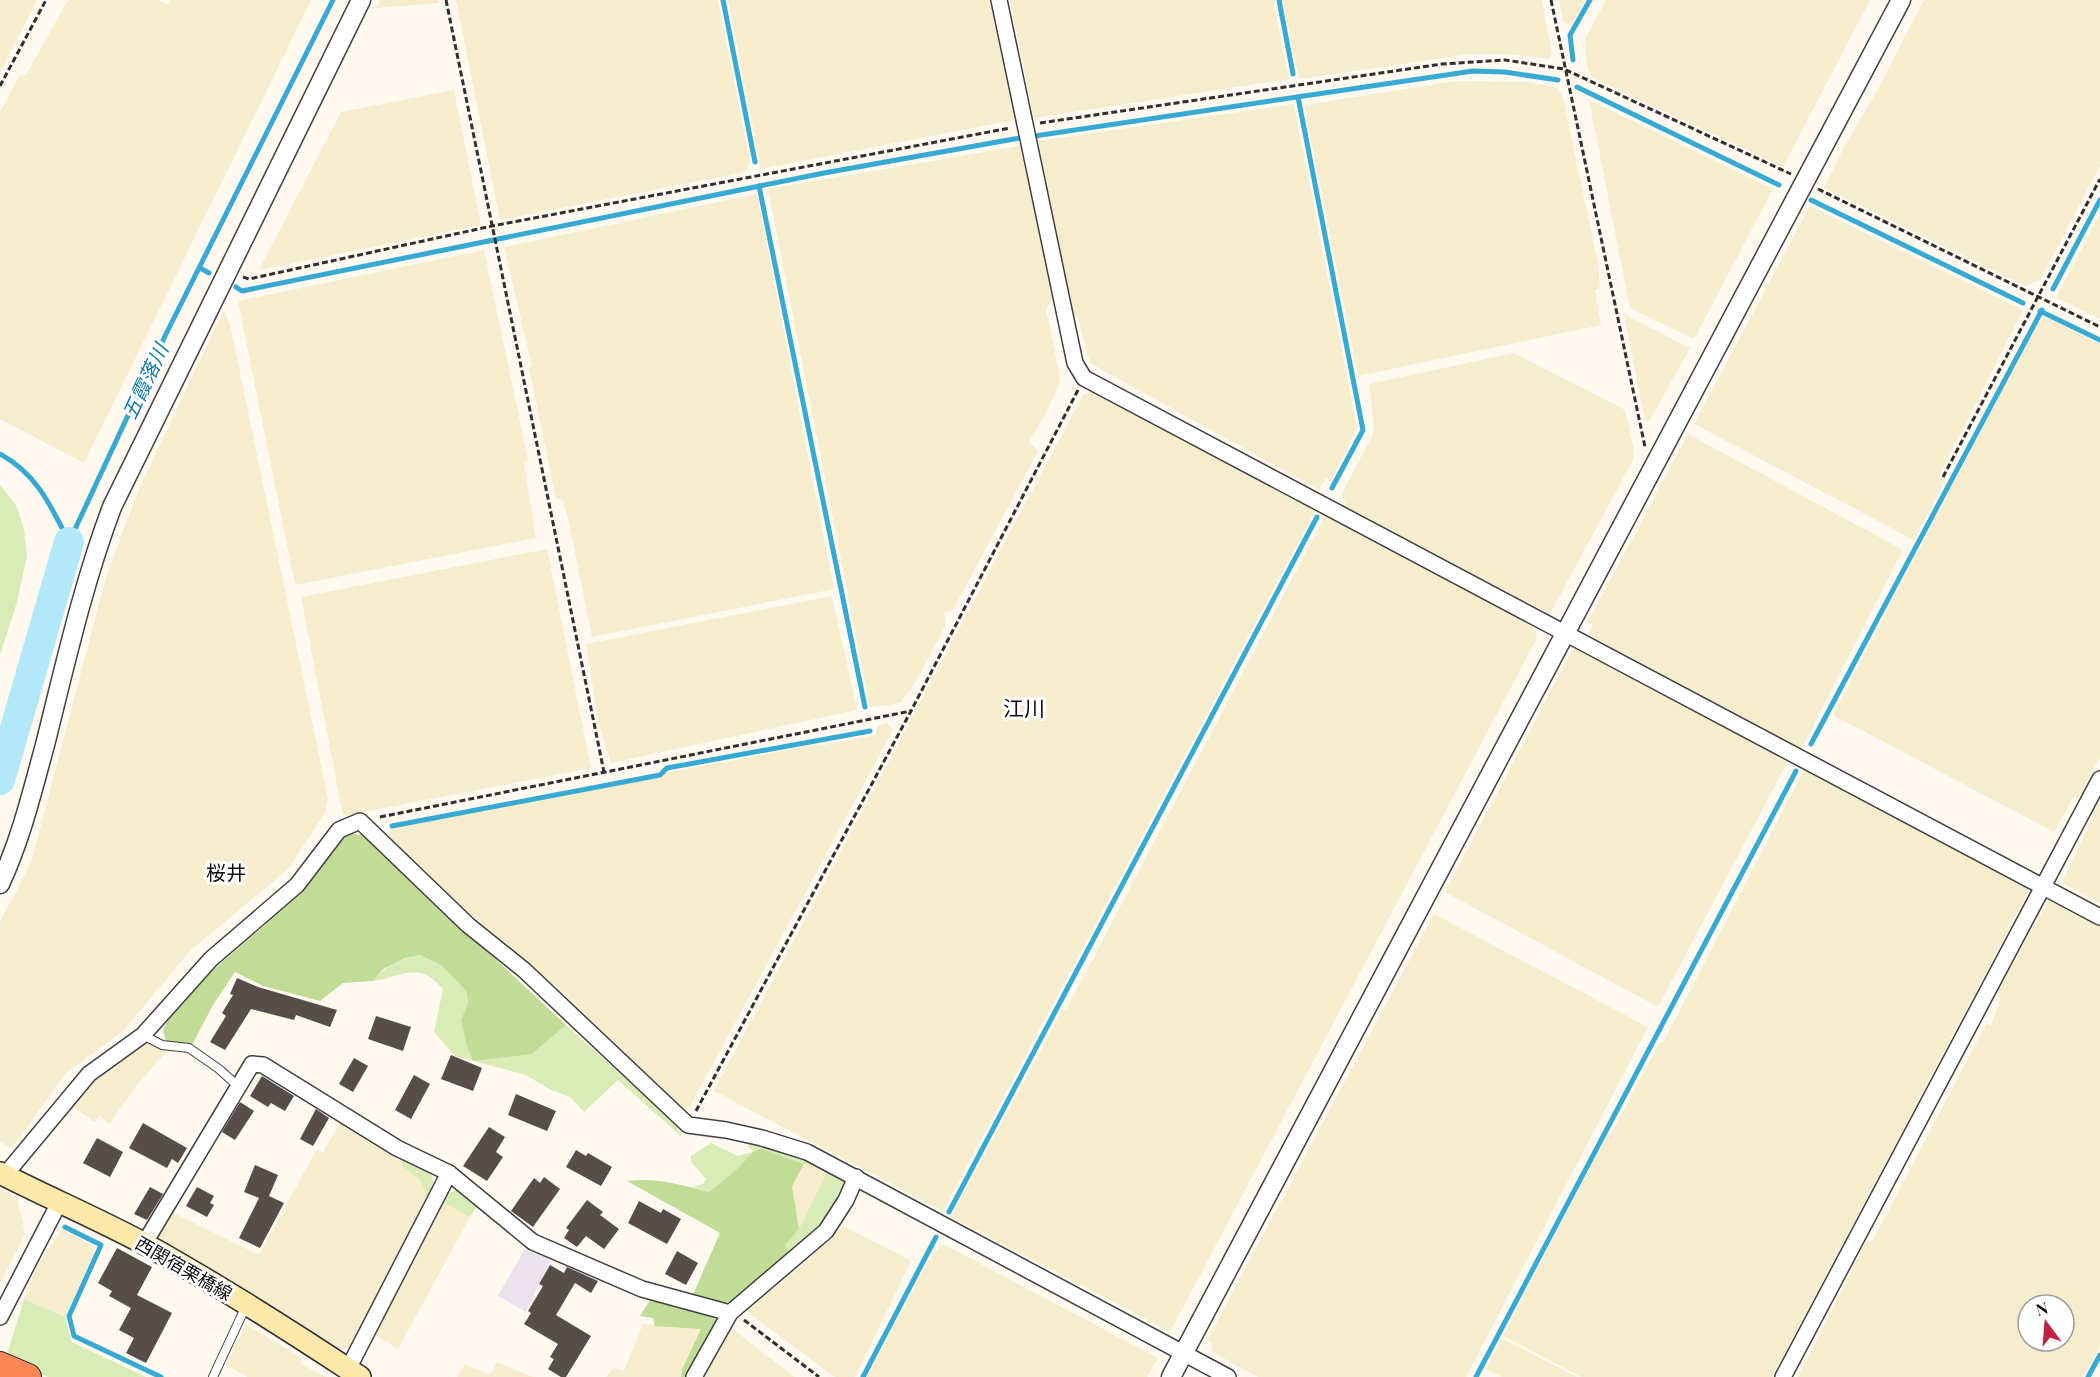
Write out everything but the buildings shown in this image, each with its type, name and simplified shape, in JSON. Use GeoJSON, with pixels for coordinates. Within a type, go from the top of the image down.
{"type":"FeatureCollection","features":[{"type":"Feature","properties":{"kind":"highway"},"geometry":{"type":"LineString","coordinates":[[0,1365],[28,1377]]}},
{"type":"Feature","properties":{"kind":"main road","name":"西関宿栗橋線"},"geometry":{"type":"LineString","coordinates":[[3,1174],[144,1244],[247,1305],[354,1373]]}},
{"type":"Feature","properties":{"kind":"street"},"geometry":{"type":"LineString","coordinates":[[0,884],[13,857],[26,816],[98,545],[112,507],[361,0]]}},
{"type":"Feature","properties":{"kind":"street"},"geometry":{"type":"LineString","coordinates":[[999,0],[1075,363],[1084,378],[2100,917]]}},
{"type":"Feature","properties":{"kind":"street"},"geometry":{"type":"LineString","coordinates":[[1172,1377],[1901,0]]}},
{"type":"Feature","properties":{"kind":"street"},"geometry":{"type":"LineString","coordinates":[[1783,1377],[2100,779]]}},
{"type":"Feature","properties":{"kind":"street"},"geometry":{"type":"LineString","coordinates":[[3,1174],[89,1074],[143,1035],[212,959],[297,885],[339,830],[360,821],[468,925],[524,970],[688,1125],[762,1138],[807,1152],[1228,1377]]}},
{"type":"Feature","properties":{"kind":"street"},"geometry":{"type":"LineString","coordinates":[[144,1244],[252,1065],[263,1065],[397,1148],[449,1173],[533,1242],[642,1289],[730,1313]]}},
{"type":"Feature","properties":{"kind":"street"},"geometry":{"type":"LineString","coordinates":[[354,1373],[449,1173]]}},
{"type":"Feature","properties":{"kind":"street"},"geometry":{"type":"LineString","coordinates":[[694,1377],[730,1313],[826,1231],[846,1200],[856,1177]]}},
{"type":"Feature","properties":{"kind":"street"},"geometry":{"type":"LineString","coordinates":[[0,1317],[60,1201]]}},
{"type":"Feature","properties":{"kind":"lane"},"geometry":{"type":"LineString","coordinates":[[143,1035],[162,1045],[189,1048],[219,1069],[238,1087]]}},
{"type":"Feature","properties":{"kind":"lane"},"geometry":{"type":"LineString","coordinates":[[213,1377],[247,1305]]}},
{"type":"Feature","properties":{"kind":"path"},"geometry":{"type":"LineString","coordinates":[[0,86],[46,0]]}},
{"type":"Feature","properties":{"kind":"path"},"geometry":{"type":"LineString","coordinates":[[446,0],[604,772]]}},
{"type":"Feature","properties":{"kind":"path"},"geometry":{"type":"LineString","coordinates":[[1551,0],[1646,452],[1656,462]]}},
{"type":"Feature","properties":{"kind":"path"},"geometry":{"type":"LineString","coordinates":[[227,272],[249,279],[492,226],[1026,127],[1442,64],[1505,60],[1564,69],[1804,182],[2100,327]]}},
{"type":"Feature","properties":{"kind":"path"},"geometry":{"type":"LineString","coordinates":[[1943,477],[2100,179]]}},
{"type":"Feature","properties":{"kind":"path"},"geometry":{"type":"LineString","coordinates":[[688,1125],[911,711],[1084,378]]}},
{"type":"Feature","properties":{"kind":"path"},"geometry":{"type":"LineString","coordinates":[[360,821],[911,711]]}},
{"type":"Feature","properties":{"kind":"path"},"geometry":{"type":"LineString","coordinates":[[730,1313],[751,1324],[819,1377]]}},
{"type":"Feature","properties":{"kind":"shaded area"},"geometry":{"type":"Polygon","coordinates":[[[0,0],[37,0],[0,72],[0,0]]]}},
{"type":"Feature","properties":{"kind":"shaded area"},"geometry":{"type":"Polygon","coordinates":[[[68,0],[158,0],[167,5],[170,0],[311,0],[84,463],[0,419],[0,112],[20,75],[26,75],[68,0]]]}},
{"type":"Feature","properties":{"kind":"shaded area"},"geometry":{"type":"Polygon","coordinates":[[[380,0],[439,0],[439,3],[376,8],[380,0]]]}},
{"type":"Feature","properties":{"kind":"shaded area"},"geometry":{"type":"Polygon","coordinates":[[[456,0],[718,0],[750,162],[745,172],[500,220],[456,0]]]}},
{"type":"Feature","properties":{"kind":"shaded area"},"geometry":{"type":"Polygon","coordinates":[[[728,0],[990,0],[1014,120],[761,169],[728,0]]]}},
{"type":"Feature","properties":{"kind":"shaded area"},"geometry":{"type":"Polygon","coordinates":[[[1010,0],[1273,0],[1289,79],[1034,118],[1010,0]]]}},
{"type":"Feature","properties":{"kind":"shaded area"},"geometry":{"type":"Polygon","coordinates":[[[1283,0],[1542,0],[1552,55],[1548,59],[1509,54],[1471,54],[1299,79],[1283,0]]]}},
{"type":"Feature","properties":{"kind":"shaded area"},"geometry":{"type":"Polygon","coordinates":[[[1559,0],[1585,0],[1572,23],[1564,22],[1559,0]]]}},
{"type":"Feature","properties":{"kind":"shaded area"},"geometry":{"type":"Polygon","coordinates":[[[1606,0],[1870,0],[1783,167],[1593,78],[1587,67],[1585,39],[1606,0]]]}},
{"type":"Feature","properties":{"kind":"shaded area"},"geometry":{"type":"Polygon","coordinates":[[[1924,0],[2100,0],[2100,166],[2040,280],[2025,286],[1824,188],[1924,0]]]}},
{"type":"Feature","properties":{"kind":"shaded area"},"geometry":{"type":"Polygon","coordinates":[[[1456,81],[1528,82],[1558,88],[1563,98],[1598,263],[1600,288],[1595,290],[1601,325],[1358,376],[1304,105],[1456,81]]]}},
{"type":"Feature","properties":{"kind":"shaded area"},"geometry":{"type":"Polygon","coordinates":[[[454,90],[481,225],[259,270],[341,112],[454,90]]]}},
{"type":"Feature","properties":{"kind":"shaded area"},"geometry":{"type":"Polygon","coordinates":[[[1589,100],[1773,189],[1694,339],[1630,308],[1589,100]]]}},
{"type":"Feature","properties":{"kind":"shaded area"},"geometry":{"type":"Polygon","coordinates":[[[1294,104],[1357,428],[1331,481],[1326,478],[1319,490],[1090,363],[1078,318],[1073,315],[1038,141],[1294,104]]]}},
{"type":"Feature","properties":{"kind":"shaded area"},"geometry":{"type":"Polygon","coordinates":[[[1020,146],[1053,300],[1046,309],[1060,383],[1029,442],[1038,451],[953,610],[944,612],[946,625],[913,686],[901,702],[870,707],[768,189],[1020,146]]]}},
{"type":"Feature","properties":{"kind":"shaded area"},"geometry":{"type":"Polygon","coordinates":[[[757,194],[834,589],[592,637],[568,518],[562,499],[556,499],[529,368],[532,366],[504,247],[757,194]]]}},
{"type":"Feature","properties":{"kind":"shaded area"},"geometry":{"type":"Polygon","coordinates":[[[1810,206],[2023,310],[1939,476],[1945,480],[1914,540],[1694,424],[1810,206]]]}},
{"type":"Feature","properties":{"kind":"shaded area"},"geometry":{"type":"Polygon","coordinates":[[[2100,213],[2100,319],[2056,298],[2100,213]]]}},
{"type":"Feature","properties":{"kind":"shaded area"},"geometry":{"type":"Polygon","coordinates":[[[484,250],[528,460],[524,463],[536,538],[295,585],[238,301],[484,250]]]}},
{"type":"Feature","properties":{"kind":"shaded area"},"geometry":{"type":"Polygon","coordinates":[[[224,310],[231,329],[328,799],[325,813],[288,869],[191,950],[123,1031],[66,1073],[12,1148],[0,1142],[0,921],[32,859],[105,581],[124,528],[142,482],[224,310]]]}},
{"type":"Feature","properties":{"kind":"shaded area"},"geometry":{"type":"Polygon","coordinates":[[[1624,314],[1690,348],[1650,420],[1645,421],[1624,314]]]}},
{"type":"Feature","properties":{"kind":"shaded area"},"geometry":{"type":"Polygon","coordinates":[[[2046,317],[2100,344],[2100,757],[2078,799],[2073,797],[2054,832],[1833,715],[2036,325],[2046,317]]]}},
{"type":"Feature","properties":{"kind":"shaded area"},"geometry":{"type":"Polygon","coordinates":[[[1514,353],[1625,410],[1634,449],[1633,460],[1550,614],[1344,507],[1345,501],[1341,495],[1372,436],[1374,428],[1369,384],[1514,353]]]}},
{"type":"Feature","properties":{"kind":"shaded area"},"geometry":{"type":"Polygon","coordinates":[[[1094,390],[1316,509],[943,1211],[714,1091],[1083,395],[1094,390]]]}},
{"type":"Feature","properties":{"kind":"shaded area"},"geometry":{"type":"Polygon","coordinates":[[[1688,434],[1903,550],[1801,749],[1589,635],[1593,625],[1588,622],[1688,434]]]}},
{"type":"Feature","properties":{"kind":"shaded area"},"geometry":{"type":"Polygon","coordinates":[[[1325,516],[1532,624],[1537,638],[1170,1332],[951,1217],[1063,1009],[1066,1010],[1325,516]]]}},
{"type":"Feature","properties":{"kind":"shaded area"},"geometry":{"type":"Polygon","coordinates":[[[547,549],[591,768],[343,816],[301,597],[547,549]]]}},
{"type":"Feature","properties":{"kind":"shaded area"},"geometry":{"type":"Polygon","coordinates":[[[832,596],[857,710],[611,763],[599,725],[586,644],[832,596]]]}},
{"type":"Feature","properties":{"kind":"shaded area"},"geometry":{"type":"Polygon","coordinates":[[[1574,647],[1788,761],[1658,1007],[1445,892],[1574,647]]]}},
{"type":"Feature","properties":{"kind":"shaded area"},"geometry":{"type":"Polygon","coordinates":[[[887,723],[893,730],[688,1110],[684,1111],[554,984],[551,987],[388,840],[392,826],[817,744],[824,745],[876,735],[877,726],[887,723]]]}},
{"type":"Feature","properties":{"kind":"shaded area"},"geometry":{"type":"Polygon","coordinates":[[[1804,770],[2013,879],[2029,891],[1772,1377],[1581,1377],[1503,1336],[1608,1133],[1611,1134],[1660,1042],[1663,1043],[1804,770]]]}},
{"type":"Feature","properties":{"kind":"shaded area"},"geometry":{"type":"Polygon","coordinates":[[[2100,800],[2100,903],[2062,883],[2100,800]]]}},
{"type":"Feature","properties":{"kind":"shaded area"},"geometry":{"type":"Polygon","coordinates":[[[2048,901],[2100,924],[2100,1346],[2083,1377],[1798,1377],[1866,1242],[1872,1242],[1986,1024],[1991,1025],[2001,998],[1997,992],[2048,901]]]}},
{"type":"Feature","properties":{"kind":"shaded area"},"geometry":{"type":"Polygon","coordinates":[[[1434,914],[1648,1027],[1466,1377],[1258,1377],[1212,1352],[1212,1343],[1207,1340],[1434,914]]]}},
{"type":"Feature","properties":{"kind":"shaded area"},"geometry":{"type":"Polygon","coordinates":[[[151,1043],[168,1050],[136,1086],[109,1125],[100,1115],[94,1122],[72,1106],[93,1082],[114,1064],[141,1046],[151,1043]]]}},
{"type":"Feature","properties":{"kind":"shaded area"},"geometry":{"type":"Polygon","coordinates":[[[345,1121],[404,1157],[402,1166],[421,1181],[428,1200],[353,1347],[341,1350],[277,1308],[158,1243],[156,1233],[170,1211],[259,1255],[317,1149],[323,1153],[340,1122],[345,1121]]]}},
{"type":"Feature","properties":{"kind":"shaded area"},"geometry":{"type":"Polygon","coordinates":[[[804,1164],[817,1167],[826,1174],[799,1229],[792,1186],[804,1164]]]}},
{"type":"Feature","properties":{"kind":"shaded area"},"geometry":{"type":"Polygon","coordinates":[[[0,1189],[17,1197],[25,1234],[0,1283],[0,1189]]]}},
{"type":"Feature","properties":{"kind":"shaded area"},"geometry":{"type":"Polygon","coordinates":[[[443,1202],[470,1217],[398,1349],[372,1333],[443,1202]]]}},
{"type":"Feature","properties":{"kind":"shaded area"},"geometry":{"type":"Polygon","coordinates":[[[843,1226],[910,1260],[855,1377],[835,1377],[748,1313],[748,1309],[798,1269],[843,1226]]]}},
{"type":"Feature","properties":{"kind":"shaded area"},"geometry":{"type":"Polygon","coordinates":[[[62,1229],[92,1245],[94,1253],[65,1317],[24,1299],[36,1268],[62,1229]]]}},
{"type":"Feature","properties":{"kind":"shaded area"},"geometry":{"type":"Polygon","coordinates":[[[943,1244],[1158,1358],[1147,1377],[867,1377],[929,1260],[943,1244]]]}},
{"type":"Feature","properties":{"kind":"shaded area"},"geometry":{"type":"Polygon","coordinates":[[[527,1245],[553,1254],[526,1312],[498,1296],[527,1245]]]}},
{"type":"Feature","properties":{"kind":"shaded area"},"geometry":{"type":"Polygon","coordinates":[[[246,1324],[301,1358],[301,1364],[326,1377],[247,1377],[226,1365],[246,1324]]]}},
{"type":"Feature","properties":{"kind":"shaded area"},"geometry":{"type":"Polygon","coordinates":[[[643,1324],[702,1328],[681,1377],[606,1377],[614,1368],[624,1371],[643,1324]]]}},
{"type":"Feature","properties":{"kind":"shaded area"},"geometry":{"type":"Polygon","coordinates":[[[732,1328],[744,1338],[795,1377],[704,1377],[732,1328]]]}},
{"type":"Feature","properties":{"kind":"shaded area"},"geometry":{"type":"Polygon","coordinates":[[[1502,1338],[1577,1377],[1502,1377],[1486,1369],[1502,1338]]]}},
{"type":"Feature","properties":{"kind":"shaded area"},"geometry":{"type":"Polygon","coordinates":[[[497,1362],[533,1377],[457,1377],[465,1364],[490,1375],[497,1362]]]}},
{"type":"Feature","properties":{"kind":"green space"},"geometry":{"type":"Polygon","coordinates":[[[0,485],[16,505],[24,529],[27,556],[17,602],[0,655],[0,485]]]}},
{"type":"Feature","properties":{"kind":"green space"},"geometry":{"type":"Polygon","coordinates":[[[363,835],[566,1025],[532,1054],[473,1061],[461,1020],[468,1003],[466,991],[441,965],[420,955],[405,958],[383,969],[373,981],[343,983],[320,1001],[263,986],[235,972],[213,1005],[192,1045],[169,1045],[163,1031],[167,1021],[198,983],[265,925],[341,836],[363,835]]]}},
{"type":"Feature","properties":{"kind":"green space"},"geometry":{"type":"Polygon","coordinates":[[[420,955],[441,965],[466,991],[468,1003],[461,1020],[532,1054],[566,1025],[674,1122],[683,1138],[618,1080],[584,1112],[570,1097],[549,1089],[526,1075],[455,1056],[434,1032],[443,989],[434,980],[424,974],[412,972],[373,981],[394,964],[420,955]]]}},
{"type":"Feature","properties":{"kind":"green space"},"geometry":{"type":"Polygon","coordinates":[[[743,1139],[808,1157],[842,1176],[844,1189],[826,1221],[791,1254],[784,1245],[799,1229],[826,1174],[817,1167],[753,1152],[743,1139]]]}},
{"type":"Feature","properties":{"kind":"green space"},"geometry":{"type":"Polygon","coordinates":[[[711,1143],[738,1156],[753,1152],[709,1192],[692,1187],[703,1184],[706,1179],[691,1162],[691,1156],[711,1143]]]}},
{"type":"Feature","properties":{"kind":"green space"},"geometry":{"type":"Polygon","coordinates":[[[761,1149],[804,1164],[792,1186],[799,1229],[785,1245],[791,1254],[733,1301],[720,1304],[691,1299],[720,1233],[627,1181],[659,1181],[709,1192],[753,1152],[761,1149]]]}},
{"type":"Feature","properties":{"kind":"green space"},"geometry":{"type":"Polygon","coordinates":[[[404,1157],[430,1172],[433,1183],[428,1200],[421,1181],[402,1166],[404,1157]]]}},
{"type":"Feature","properties":{"kind":"green space"},"geometry":{"type":"Polygon","coordinates":[[[456,1190],[462,1191],[478,1204],[470,1217],[443,1202],[446,1194],[456,1190]]]}},
{"type":"Feature","properties":{"kind":"green space"},"geometry":{"type":"Polygon","coordinates":[[[652,1297],[717,1320],[713,1333],[687,1377],[681,1377],[682,1370],[701,1329],[655,1326],[653,1318],[640,1316],[652,1297]]]}},
{"type":"Feature","properties":{"kind":"green space"},"geometry":{"type":"Polygon","coordinates":[[[24,1299],[65,1317],[72,1342],[146,1377],[48,1377],[6,1358],[24,1299]]]}},
{"type":"Feature","properties":{"kind":"waterway","name":"五霞落川"},"geometry":{"type":"LineString","coordinates":[[69,542],[166,334],[333,0]]}},
{"type":"Feature","properties":{"kind":"waterway"},"geometry":{"type":"LineString","coordinates":[[723,0],[755,162]]}},
{"type":"Feature","properties":{"kind":"waterway"},"geometry":{"type":"LineString","coordinates":[[1279,0],[1293,74]]}},
{"type":"Feature","properties":{"kind":"waterway"},"geometry":{"type":"LineString","coordinates":[[1573,60],[1570,35],[1590,0]]}},
{"type":"Feature","properties":{"kind":"waterway"},"geometry":{"type":"LineString","coordinates":[[236,287],[242,291],[824,173],[1014,139],[1473,71],[1505,72],[1558,80]]}},
{"type":"Feature","properties":{"kind":"waterway"},"geometry":{"type":"LineString","coordinates":[[1577,87],[1779,185]]}},
{"type":"Feature","properties":{"kind":"waterway"},"geometry":{"type":"LineString","coordinates":[[1298,97],[1363,430],[1332,488]]}},
{"type":"Feature","properties":{"kind":"waterway"},"geometry":{"type":"LineString","coordinates":[[759,186],[865,707]]}},
{"type":"Feature","properties":{"kind":"waterway"},"geometry":{"type":"LineString","coordinates":[[1811,200],[2023,303]]}},
{"type":"Feature","properties":{"kind":"waterway"},"geometry":{"type":"LineString","coordinates":[[2053,289],[2100,200]]}},
{"type":"Feature","properties":{"kind":"waterway"},"geometry":{"type":"LineString","coordinates":[[200,268],[209,273]]}},
{"type":"Feature","properties":{"kind":"waterway"},"geometry":{"type":"LineString","coordinates":[[1811,744],[2042,310]]}},
{"type":"Feature","properties":{"kind":"waterway"},"geometry":{"type":"LineString","coordinates":[[2040,311],[2100,340]]}},
{"type":"Feature","properties":{"kind":"waterway"},"geometry":{"type":"LineString","coordinates":[[0,454],[24,471],[42,492],[69,542]]}},
{"type":"Feature","properties":{"kind":"waterway"},"geometry":{"type":"LineString","coordinates":[[949,1212],[1317,517]]}},
{"type":"Feature","properties":{"kind":"waterway","name":"五霞落川"},"geometry":{"type":"LineString","coordinates":[[0,780],[69,542]]}},
{"type":"Feature","properties":{"kind":"waterway"},"geometry":{"type":"LineString","coordinates":[[392,826],[660,775],[667,768],[870,731]]}},
{"type":"Feature","properties":{"kind":"waterway"},"geometry":{"type":"LineString","coordinates":[[1476,1377],[1796,771]]}},
{"type":"Feature","properties":{"kind":"waterway"},"geometry":{"type":"LineString","coordinates":[[65,1227],[101,1245],[69,1316],[74,1336],[161,1377]]}},
{"type":"Feature","properties":{"kind":"waterway"},"geometry":{"type":"LineString","coordinates":[[863,1377],[936,1237]]}},
{"type":"Feature","properties":{"kind":"waterway"},"geometry":{"type":"LineString","coordinates":[[2088,1377],[2100,1355]]}},
{"type":"Feature","properties":{"kind":"district","name":"江川"},"geometry":{"type":"Point","coordinates":[1024,707]}},
{"type":"Feature","properties":{"kind":"district","name":"桜井"},"geometry":{"type":"Point","coordinates":[226,871]}}]}
